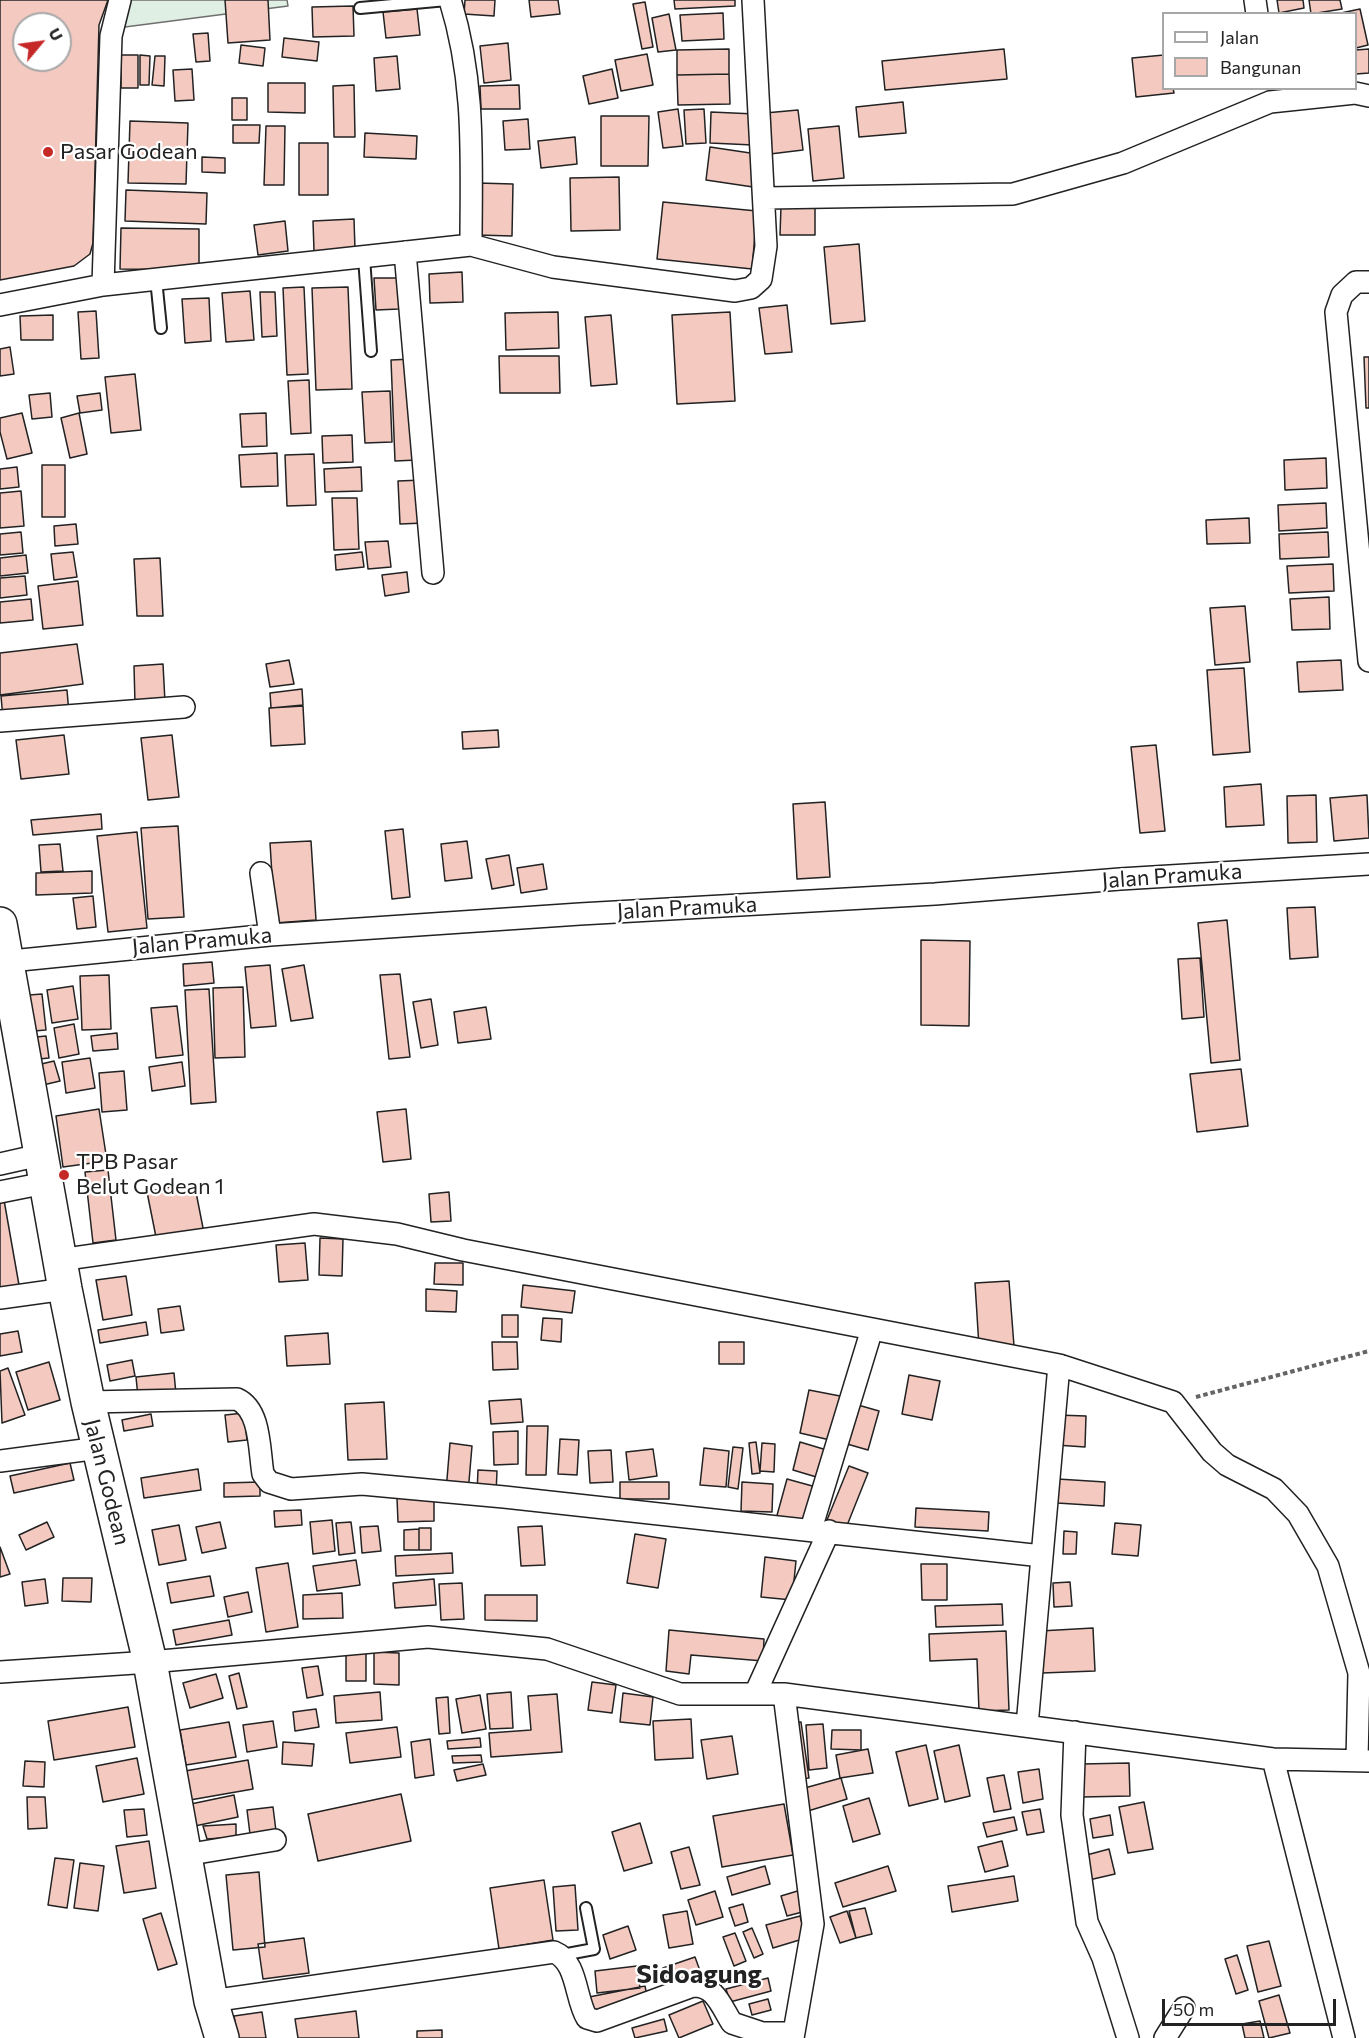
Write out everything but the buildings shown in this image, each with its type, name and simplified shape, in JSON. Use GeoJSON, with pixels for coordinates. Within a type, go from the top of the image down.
{"type":"FeatureCollection","features":[{"type":"Feature","properties":{"kind":"main road","name":"Jalan Godean"},"geometry":{"type":"LineString","coordinates":[[0,924],[3,961],[62,1275],[88,1402],[150,1662],[211,2001],[222,2038]]}},
{"type":"Feature","properties":{"kind":"street"},"geometry":{"type":"LineString","coordinates":[[103,285],[111,36],[120,0]]}},
{"type":"Feature","properties":{"kind":"street"},"geometry":{"type":"LineString","coordinates":[[449,0],[461,35],[471,102],[471,245]]}},
{"type":"Feature","properties":{"kind":"street"},"geometry":{"type":"LineString","coordinates":[[0,305],[103,285],[471,245],[553,267],[735,291],[752,288],[761,279],[766,246],[766,198],[753,0]]}},
{"type":"Feature","properties":{"kind":"street"},"geometry":{"type":"LineString","coordinates":[[766,198],[1013,195],[1123,163],[1269,95],[1355,93],[1369,96]]}},
{"type":"Feature","properties":{"kind":"street"},"geometry":{"type":"LineString","coordinates":[[405,252],[433,573]]}},
{"type":"Feature","properties":{"kind":"street"},"geometry":{"type":"LineString","coordinates":[[1369,282],[1356,282],[1342,295],[1336,312],[1369,660]]}},
{"type":"Feature","properties":{"kind":"street"},"geometry":{"type":"LineString","coordinates":[[0,721],[184,707]]}},
{"type":"Feature","properties":{"kind":"street","name":"Jalan Pramuka"},"geometry":{"type":"LineString","coordinates":[[3,961],[270,935],[580,914],[936,894],[1120,879],[1369,864]]}},
{"type":"Feature","properties":{"kind":"street"},"geometry":{"type":"LineString","coordinates":[[261,873],[270,935]]}},
{"type":"Feature","properties":{"kind":"street"},"geometry":{"type":"LineString","coordinates":[[0,1164],[43,1169]]}},
{"type":"Feature","properties":{"kind":"street"},"geometry":{"type":"LineString","coordinates":[[0,1192],[43,1169]]}},
{"type":"Feature","properties":{"kind":"street"},"geometry":{"type":"LineString","coordinates":[[0,1298],[62,1275],[314,1224],[397,1234],[463,1250],[1059,1365],[1173,1402],[1212,1452],[1247,1478],[1274,1489],[1298,1514],[1328,1566],[1359,1673],[1363,1760],[1273,1759],[784,1694],[680,1694],[547,1649],[428,1637],[150,1662],[0,1672]]}},
{"type":"Feature","properties":{"kind":"street"},"geometry":{"type":"LineString","coordinates":[[755,1694],[820,1530],[872,1329]]}},
{"type":"Feature","properties":{"kind":"street"},"geometry":{"type":"LineString","coordinates":[[1028,1726],[1059,1365]]}},
{"type":"Feature","properties":{"kind":"street"},"geometry":{"type":"LineString","coordinates":[[88,1402],[237,1399],[245,1403],[253,1412],[263,1474],[269,1482],[278,1487],[291,1489],[362,1484],[820,1530],[1042,1556]]}},
{"type":"Feature","properties":{"kind":"street"},"geometry":{"type":"LineString","coordinates":[[0,1461],[99,1448]]}},
{"type":"Feature","properties":{"kind":"street"},"geometry":{"type":"LineString","coordinates":[[211,2001],[554,1952],[562,1955],[572,1971],[580,2008],[587,2018],[597,2021],[693,1986],[704,1986],[713,1992],[732,2023],[762,2033],[793,2036],[813,1923],[784,1694]]}},
{"type":"Feature","properties":{"kind":"street"},"geometry":{"type":"LineString","coordinates":[[1075,1732],[1072,1815],[1087,1922],[1107,1969],[1128,2038]]}},
{"type":"Feature","properties":{"kind":"street"},"geometry":{"type":"LineString","coordinates":[[1273,1759],[1344,2038]]}},
{"type":"Feature","properties":{"kind":"street"},"geometry":{"type":"LineString","coordinates":[[185,1855],[275,1840]]}},
{"type":"Feature","properties":{"kind":"street"},"geometry":{"type":"LineString","coordinates":[[1165,2038],[1184,2008]]}},
{"type":"Feature","properties":{"kind":"lane"},"geometry":{"type":"LineString","coordinates":[[360,8],[449,0]]}},
{"type":"Feature","properties":{"kind":"lane"},"geometry":{"type":"LineString","coordinates":[[364,258],[371,351]]}},
{"type":"Feature","properties":{"kind":"lane"},"geometry":{"type":"LineString","coordinates":[[156,279],[161,328]]}},
{"type":"Feature","properties":{"kind":"lane"},"geometry":{"type":"LineString","coordinates":[[562,1955],[594,1948],[586,1908]]}},
{"type":"Feature","properties":{"kind":"path"},"geometry":{"type":"LineString","coordinates":[[1173,1402],[1369,1351]]}},
{"type":"Feature","properties":{"kind":"green space"},"geometry":{"type":"Polygon","coordinates":[[[128,0],[287,0],[288,6],[117,28],[128,0]]]}},
{"type":"Feature","properties":{"kind":"place","name":"Pasar Godean"},"geometry":{"type":"Point","coordinates":[48,152]}},
{"type":"Feature","properties":{"kind":"place","name":"TPB Pasar Belut Godean 1"},"geometry":{"type":"Point","coordinates":[64,1175]}},
{"type":"Feature","properties":{"kind":"district","name":"Sidoagung"},"geometry":{"type":"Point","coordinates":[699,1974]}}]}
